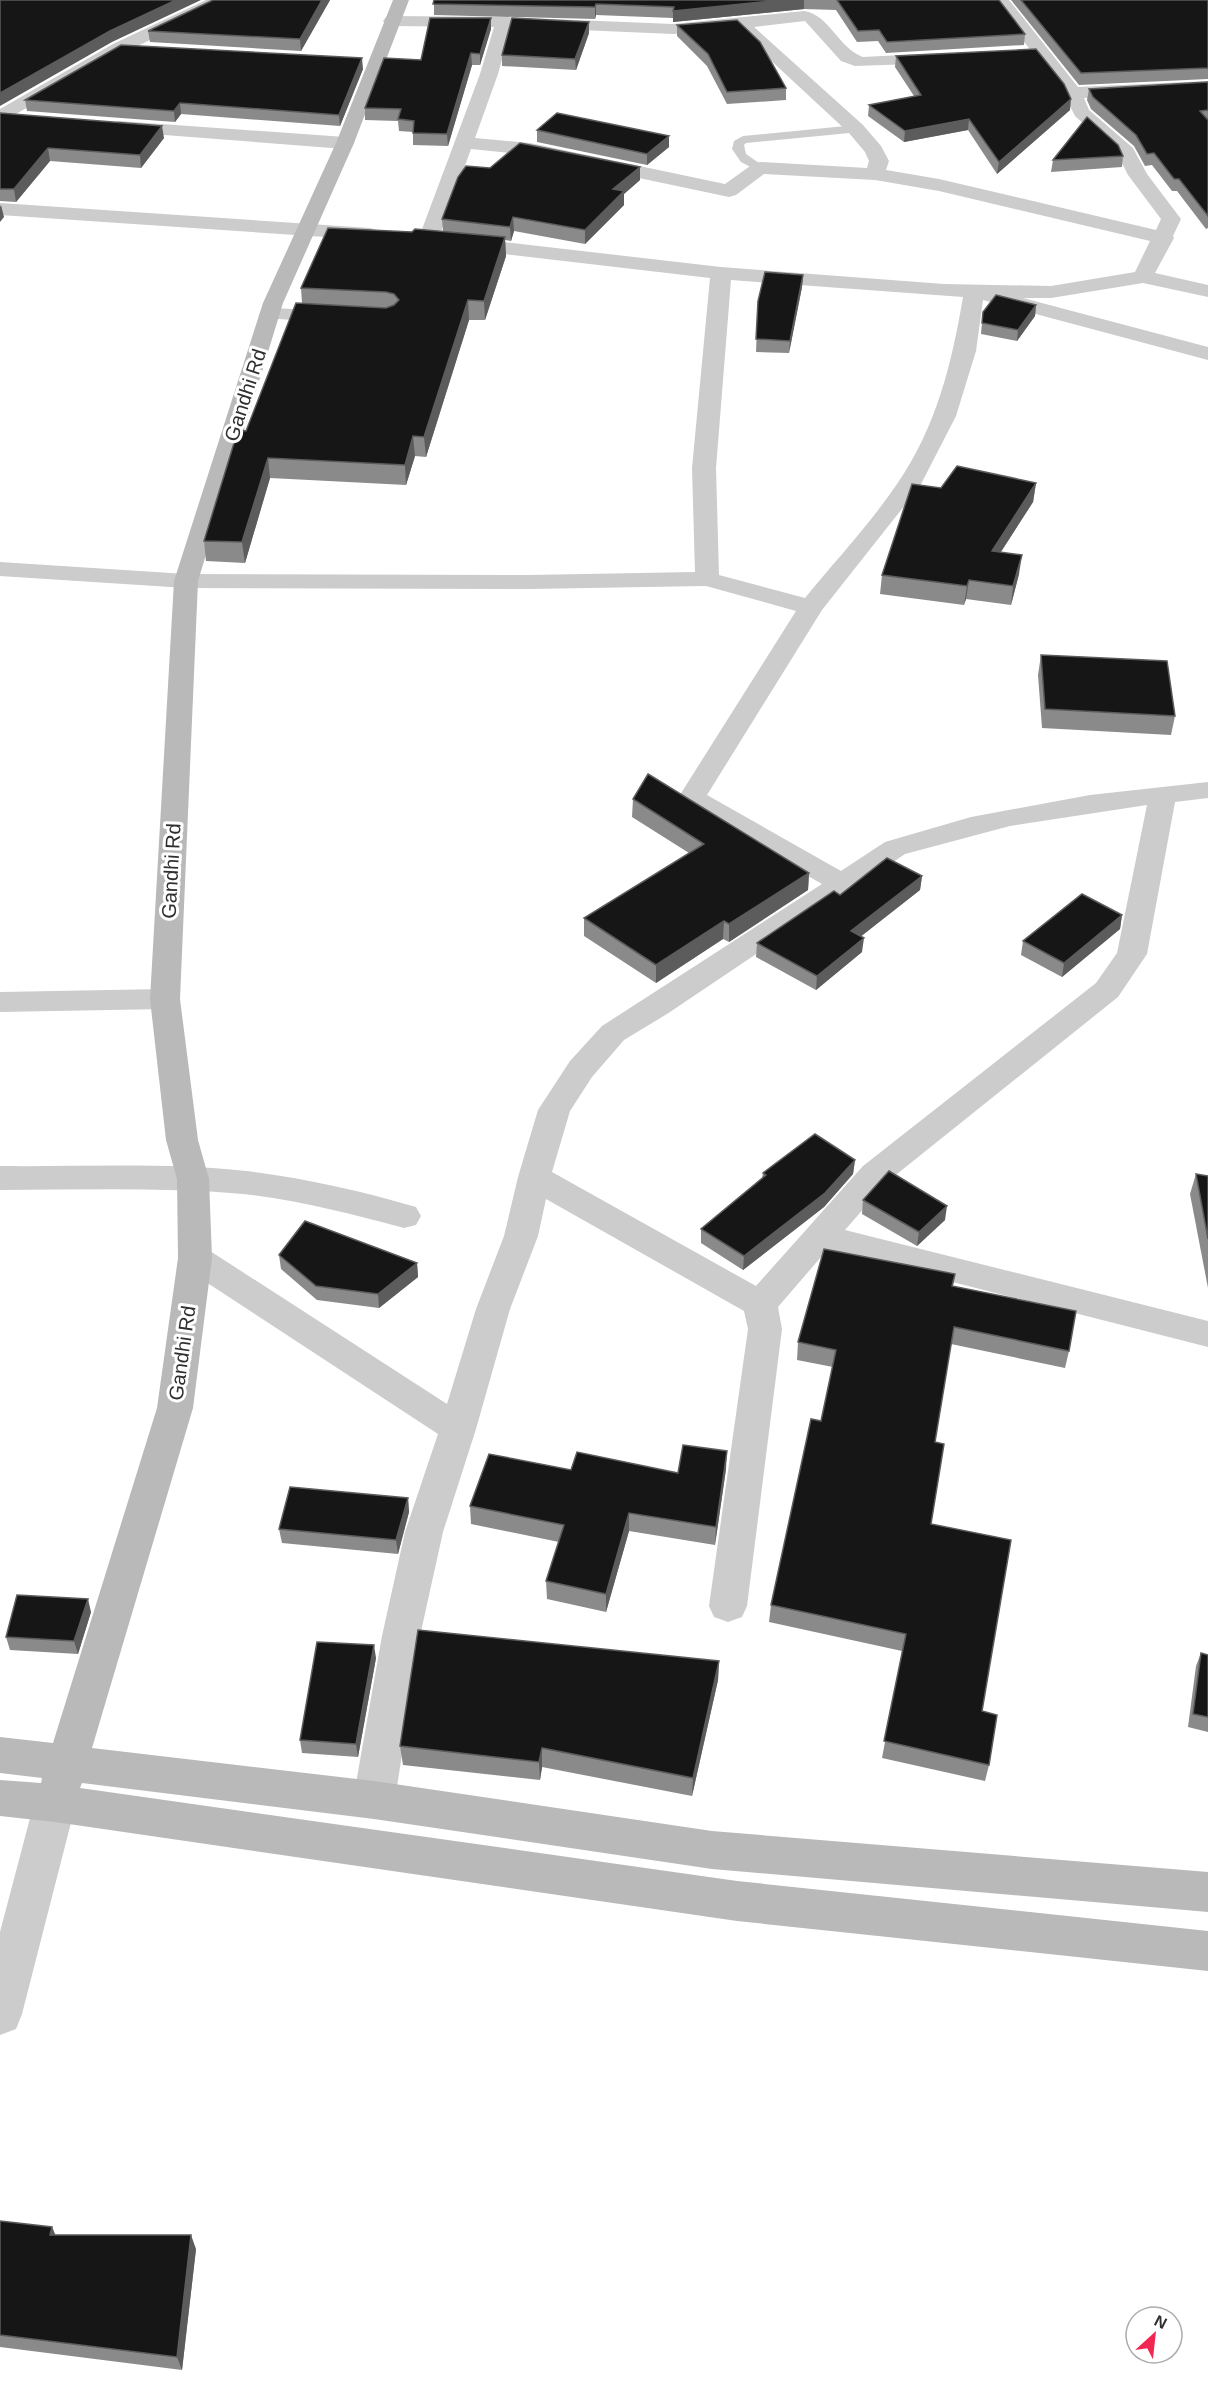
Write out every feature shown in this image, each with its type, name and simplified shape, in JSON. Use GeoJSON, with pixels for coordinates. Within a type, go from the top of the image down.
{"type":"FeatureCollection","features":[{"type":"Feature","properties":{"kind":"street"},"geometry":{"type":"LineString","coordinates":[[0,117],[119,48],[219,0]]}},
{"type":"Feature","properties":{"kind":"street","name":"Gandhi Rd"},"geometry":{"type":"LineString","coordinates":[[55,1803],[175,1408],[195,1258],[194,1179],[182,1140],[165,999],[186,581],[270,314],[305,228],[345,143],[370,61],[401,0]]}},
{"type":"Feature","properties":{"kind":"street"},"geometry":{"type":"LineString","coordinates":[[1000,0],[1073,93],[1081,112],[1126,152],[1138,175],[1171,219],[1164,238],[1143,277]]}},
{"type":"Feature","properties":{"kind":"street"},"geometry":{"type":"LineString","coordinates":[[392,21],[504,22],[673,29],[740,23],[800,8],[848,57],[861,62],[961,57]]}},
{"type":"Feature","properties":{"kind":"street"},"geometry":{"type":"LineString","coordinates":[[428,240],[489,74],[504,22]]}},
{"type":"Feature","properties":{"kind":"street"},"geometry":{"type":"LineString","coordinates":[[740,23],[856,129],[874,150],[879,161],[874,174]]}},
{"type":"Feature","properties":{"kind":"street"},"geometry":{"type":"LineString","coordinates":[[119,48],[159,51]]}},
{"type":"Feature","properties":{"kind":"street"},"geometry":{"type":"LineString","coordinates":[[1019,53],[1042,52]]}},
{"type":"Feature","properties":{"kind":"street"},"geometry":{"type":"LineString","coordinates":[[1073,93],[1208,86]]}},
{"type":"Feature","properties":{"kind":"street"},"geometry":{"type":"LineString","coordinates":[[0,117],[35,121]]}},
{"type":"Feature","properties":{"kind":"street"},"geometry":{"type":"LineString","coordinates":[[106,126],[345,143]]}},
{"type":"Feature","properties":{"kind":"street"},"geometry":{"type":"LineString","coordinates":[[464,143],[530,149],[729,191],[760,168],[874,174],[939,185],[1164,238]]}},
{"type":"Feature","properties":{"kind":"street"},"geometry":{"type":"LineString","coordinates":[[0,209],[305,228],[721,273],[974,291],[1051,292],[1143,277],[1208,291]]}},
{"type":"Feature","properties":{"kind":"street"},"geometry":{"type":"LineString","coordinates":[[707,579],[704,468],[721,273]]}},
{"type":"Feature","properties":{"kind":"street"},"geometry":{"type":"LineString","coordinates":[[974,291],[1208,354]]}},
{"type":"Feature","properties":{"kind":"street"},"geometry":{"type":"LineString","coordinates":[[842,883],[692,798],[811,607],[908,486],[945,416],[964,351],[974,291]]}},
{"type":"Feature","properties":{"kind":"street"},"geometry":{"type":"LineString","coordinates":[[270,314],[364,318]]}},
{"type":"Feature","properties":{"kind":"street"},"geometry":{"type":"LineString","coordinates":[[0,569],[186,581],[529,582],[707,579],[811,607]]}},
{"type":"Feature","properties":{"kind":"street"},"geometry":{"type":"LineString","coordinates":[[374,1800],[401,1636],[424,1532],[458,1429],[493,1309],[521,1236],[534,1177],[554,1110],[581,1069],[613,1033],[656,1007],[895,848],[981,822],[1163,794],[1208,790]]}},
{"type":"Feature","properties":{"kind":"street"},"geometry":{"type":"LineString","coordinates":[[760,1304],[875,1174],[1107,990],[1132,954],[1163,794]]}},
{"type":"Feature","properties":{"kind":"street"},"geometry":{"type":"LineString","coordinates":[[0,1002],[165,999]]}},
{"type":"Feature","properties":{"kind":"street"},"geometry":{"type":"LineString","coordinates":[[534,1177],[760,1304],[765,1329],[728,1606]]}},
{"type":"Feature","properties":{"kind":"street"},"geometry":{"type":"LineString","coordinates":[[0,1178],[194,1179],[278,1187],[342,1199],[404,1216]]}},
{"type":"Feature","properties":{"kind":"street"},"geometry":{"type":"LineString","coordinates":[[820,1236],[1208,1334]]}},
{"type":"Feature","properties":{"kind":"street"},"geometry":{"type":"LineString","coordinates":[[195,1258],[458,1429]]}},
{"type":"Feature","properties":{"kind":"street"},"geometry":{"type":"LineString","coordinates":[[0,1755],[374,1800],[712,1850],[1208,1892]]}},
{"type":"Feature","properties":{"kind":"street"},"geometry":{"type":"LineString","coordinates":[[0,1798],[55,1803],[737,1901],[1208,1951]]}},
{"type":"Feature","properties":{"kind":"street"},"geometry":{"type":"LineString","coordinates":[[0,2014],[55,1803]]}},
{"type":"Feature","properties":{"kind":"lane"},"geometry":{"type":"LineString","coordinates":[[760,168],[742,158],[738,144],[743,140],[856,129]]}},
{"type":"Feature","properties":{"kind":"building"},"geometry":{"type":"Polygon","coordinates":[[[0,0],[176,0],[110,31],[0,93],[0,0]]]}},
{"type":"Feature","properties":{"kind":"building"},"geometry":{"type":"Polygon","coordinates":[[[213,0],[322,0],[300,39],[148,31],[213,0]]]}},
{"type":"Feature","properties":{"kind":"building"},"geometry":{"type":"Polygon","coordinates":[[[434,0],[782,0],[673,11],[674,7],[596,4],[595,7],[433,4],[434,0]]]}},
{"type":"Feature","properties":{"kind":"building"},"geometry":{"type":"Polygon","coordinates":[[[837,0],[999,0],[1025,34],[887,42],[879,30],[858,31],[837,0]]]}},
{"type":"Feature","properties":{"kind":"building"},"geometry":{"type":"Polygon","coordinates":[[[1021,0],[1208,0],[1208,68],[1081,73],[1021,0]]]}},
{"type":"Feature","properties":{"kind":"building"},"geometry":{"type":"Polygon","coordinates":[[[430,18],[491,18],[480,54],[471,53],[447,134],[413,133],[414,121],[398,119],[401,109],[365,108],[384,58],[421,60],[430,18]]]}},
{"type":"Feature","properties":{"kind":"building"},"geometry":{"type":"Polygon","coordinates":[[[512,18],[589,22],[575,59],[502,55],[512,18]]]}},
{"type":"Feature","properties":{"kind":"building"},"geometry":{"type":"Polygon","coordinates":[[[737,20],[760,42],[786,88],[727,92],[708,54],[677,25],[737,20]]]}},
{"type":"Feature","properties":{"kind":"building"},"geometry":{"type":"Polygon","coordinates":[[[121,45],[362,58],[339,115],[180,103],[174,111],[25,100],[121,45]]]}},
{"type":"Feature","properties":{"kind":"building"},"geometry":{"type":"Polygon","coordinates":[[[1036,49],[1064,84],[1071,99],[999,162],[969,119],[905,131],[869,105],[921,95],[896,56],[1036,49]]]}},
{"type":"Feature","properties":{"kind":"building"},"geometry":{"type":"Polygon","coordinates":[[[1208,82],[1208,110],[1200,111],[1208,120],[1208,216],[1179,179],[1174,179],[1154,153],[1147,154],[1136,135],[1093,97],[1089,89],[1208,82]]]}},
{"type":"Feature","properties":{"kind":"building"},"geometry":{"type":"Polygon","coordinates":[[[0,113],[162,126],[140,155],[48,148],[14,189],[0,189],[0,113]]]}},
{"type":"Feature","properties":{"kind":"building"},"geometry":{"type":"Polygon","coordinates":[[[557,113],[669,136],[647,154],[537,130],[557,113]]]}},
{"type":"Feature","properties":{"kind":"building"},"geometry":{"type":"Polygon","coordinates":[[[1087,117],[1118,145],[1123,156],[1053,160],[1087,117]]]}},
{"type":"Feature","properties":{"kind":"building"},"geometry":{"type":"Polygon","coordinates":[[[520,143],[640,167],[613,189],[624,191],[585,230],[513,217],[510,227],[442,219],[458,177],[466,166],[490,168],[520,143]]]}},
{"type":"Feature","properties":{"kind":"building"},"geometry":{"type":"Polygon","coordinates":[[[328,228],[412,232],[415,229],[505,237],[484,301],[468,300],[424,437],[413,436],[405,465],[268,458],[242,542],[204,541],[238,430],[246,431],[296,303],[386,308],[399,300],[394,294],[386,292],[301,288],[328,228]]]}},
{"type":"Feature","properties":{"kind":"building"},"geometry":{"type":"Polygon","coordinates":[[[765,272],[803,275],[790,341],[756,339],[758,301],[765,272]]]}},
{"type":"Feature","properties":{"kind":"building"},"geometry":{"type":"Polygon","coordinates":[[[996,295],[1036,305],[1018,330],[982,323],[983,312],[996,295]]]}},
{"type":"Feature","properties":{"kind":"building"},"geometry":{"type":"Polygon","coordinates":[[[957,466],[1036,483],[992,551],[1022,555],[1013,586],[969,580],[967,586],[882,575],[912,484],[941,488],[957,466]]]}},
{"type":"Feature","properties":{"kind":"building"},"geometry":{"type":"Polygon","coordinates":[[[1041,655],[1167,661],[1175,716],[1045,709],[1041,655]]]}},
{"type":"Feature","properties":{"kind":"building"},"geometry":{"type":"Polygon","coordinates":[[[648,774],[809,873],[729,924],[724,921],[656,965],[584,918],[704,844],[633,799],[648,774]]]}},
{"type":"Feature","properties":{"kind":"building"},"geometry":{"type":"Polygon","coordinates":[[[887,858],[922,876],[851,931],[864,938],[817,976],[757,943],[834,891],[840,895],[887,858]]]}},
{"type":"Feature","properties":{"kind":"building"},"geometry":{"type":"Polygon","coordinates":[[[1082,894],[1122,915],[1064,963],[1023,941],[1082,894]]]}},
{"type":"Feature","properties":{"kind":"building"},"geometry":{"type":"Polygon","coordinates":[[[815,1134],[855,1160],[825,1193],[744,1256],[701,1229],[766,1175],[763,1173],[815,1134]]]}},
{"type":"Feature","properties":{"kind":"building"},"geometry":{"type":"Polygon","coordinates":[[[889,1171],[947,1206],[919,1232],[863,1200],[889,1171]]]}},
{"type":"Feature","properties":{"kind":"building"},"geometry":{"type":"Polygon","coordinates":[[[1196,1174],[1208,1176],[1208,1239],[1196,1174]]]}},
{"type":"Feature","properties":{"kind":"building"},"geometry":{"type":"Polygon","coordinates":[[[305,1221],[417,1263],[378,1294],[316,1286],[279,1255],[305,1221]]]}},
{"type":"Feature","properties":{"kind":"building"},"geometry":{"type":"Polygon","coordinates":[[[824,1249],[955,1274],[952,1286],[1076,1311],[1069,1351],[954,1327],[935,1442],[944,1444],[931,1524],[1011,1540],[982,1711],[997,1715],[989,1765],[884,1741],[906,1634],[771,1605],[811,1419],[821,1421],[836,1350],[798,1342],[824,1249]]]}},
{"type":"Feature","properties":{"kind":"building"},"geometry":{"type":"Polygon","coordinates":[[[683,1445],[727,1451],[716,1527],[629,1513],[606,1594],[546,1581],[564,1525],[470,1506],[489,1454],[571,1470],[577,1452],[678,1473],[683,1445]]]}},
{"type":"Feature","properties":{"kind":"building"},"geometry":{"type":"Polygon","coordinates":[[[290,1487],[408,1498],[396,1540],[279,1529],[290,1487]]]}},
{"type":"Feature","properties":{"kind":"building"},"geometry":{"type":"Polygon","coordinates":[[[17,1595],[88,1599],[74,1641],[6,1637],[17,1595]]]}},
{"type":"Feature","properties":{"kind":"building"},"geometry":{"type":"Polygon","coordinates":[[[418,1630],[719,1661],[693,1778],[542,1748],[539,1762],[400,1746],[418,1630]]]}},
{"type":"Feature","properties":{"kind":"building"},"geometry":{"type":"Polygon","coordinates":[[[317,1642],[374,1645],[356,1744],[300,1740],[317,1642]]]}},
{"type":"Feature","properties":{"kind":"building"},"geometry":{"type":"Polygon","coordinates":[[[1201,1653],[1208,1655],[1208,1717],[1193,1714],[1201,1653]]]}},
{"type":"Feature","properties":{"kind":"building"},"geometry":{"type":"Polygon","coordinates":[[[0,2221],[52,2227],[50,2235],[191,2235],[177,2357],[0,2335],[0,2221]]]}}]}
